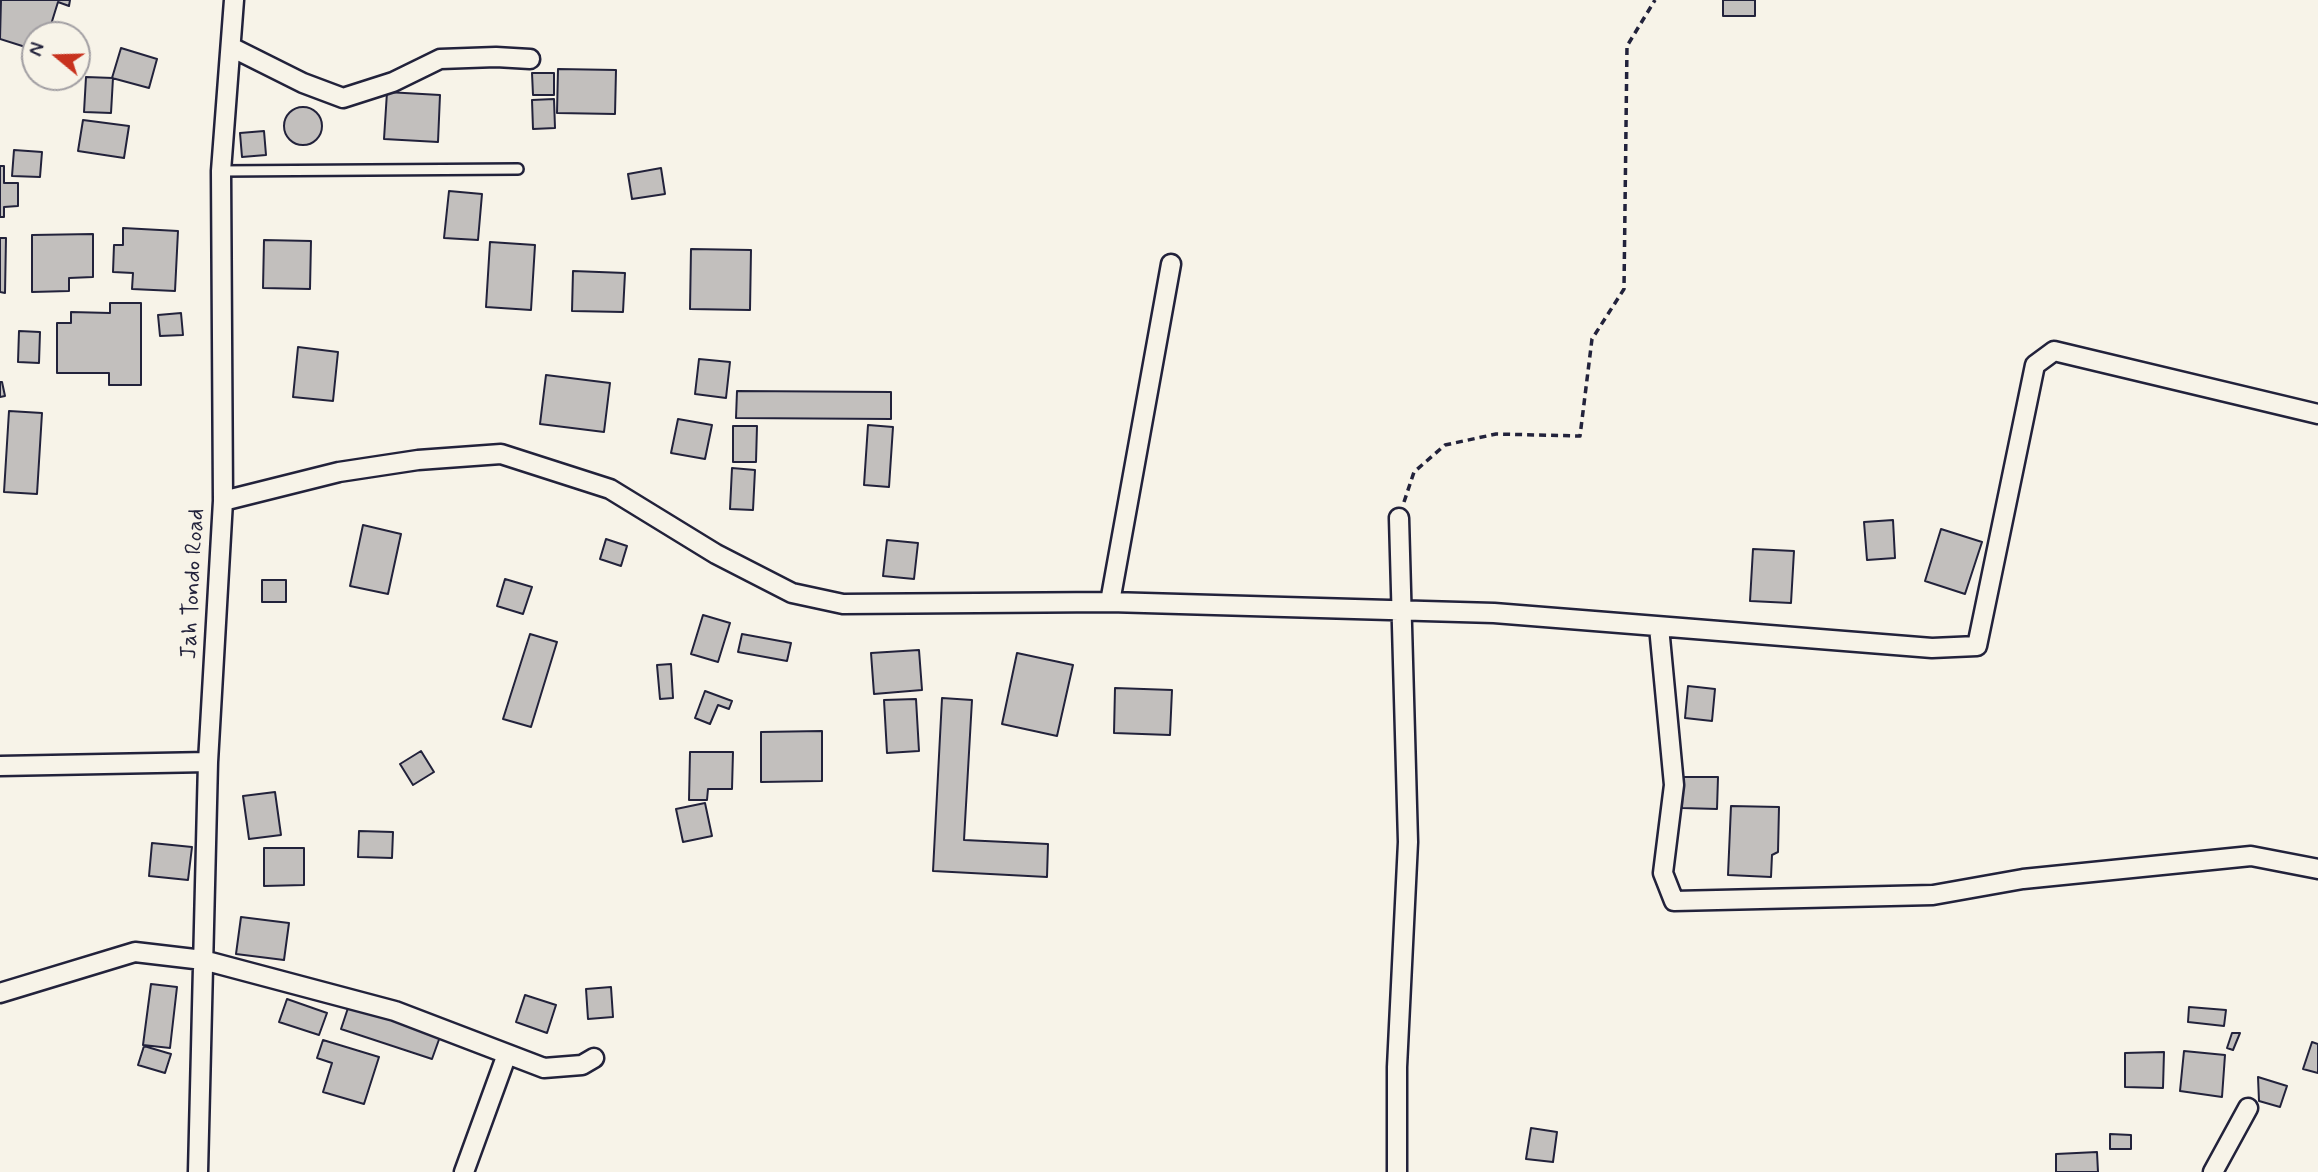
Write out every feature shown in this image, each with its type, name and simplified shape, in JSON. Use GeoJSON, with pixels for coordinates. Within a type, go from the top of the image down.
{"type":"FeatureCollection","features":[{"type":"Feature","properties":{"kind":"street","name":"Jah Tondo Road"},"geometry":{"type":"LineString","coordinates":[[198,1172],[208,762],[223,502],[221,171],[234,0]]}},
{"type":"Feature","properties":{"kind":"street"},"geometry":{"type":"LineString","coordinates":[[231,47],[303,83],[343,98],[393,82],[440,59],[530,59]]}},
{"type":"Feature","properties":{"kind":"street"},"geometry":{"type":"LineString","coordinates":[[1110,602],[1171,264]]}},
{"type":"Feature","properties":{"kind":"street"},"geometry":{"type":"LineString","coordinates":[[223,502],[339,472],[418,460],[501,454],[610,489],[716,554],[792,593],[843,604],[1110,602],[1494,613],[1933,648],[1977,646],[2035,365],[2054,351],[2318,414]]}},
{"type":"Feature","properties":{"kind":"street"},"geometry":{"type":"LineString","coordinates":[[1397,1172],[1398,1067],[1408,842],[1399,518]]}},
{"type":"Feature","properties":{"kind":"street"},"geometry":{"type":"LineString","coordinates":[[1659,627],[1674,785],[1663,873],[1674,901],[1933,895],[2023,879],[2251,856],[2318,869]]}},
{"type":"Feature","properties":{"kind":"street"},"geometry":{"type":"LineString","coordinates":[[0,766],[208,762]]}},
{"type":"Feature","properties":{"kind":"street"},"geometry":{"type":"LineString","coordinates":[[0,993],[135,952],[203,960],[395,1011],[544,1068],[582,1065],[594,1058]]}},
{"type":"Feature","properties":{"kind":"street"},"geometry":{"type":"LineString","coordinates":[[464,1172],[507,1054]]}},
{"type":"Feature","properties":{"kind":"street"},"geometry":{"type":"LineString","coordinates":[[2213,1172],[2248,1108]]}},
{"type":"Feature","properties":{"kind":"lane"},"geometry":{"type":"LineString","coordinates":[[221,171],[518,169]]}},
{"type":"Feature","properties":{"kind":"path"},"geometry":{"type":"LineString","coordinates":[[1399,518],[1414,472],[1444,445],[1496,434],[1580,436],[1592,339],[1623,289],[1626,46],[1655,0]]}},
{"type":"Feature","properties":{"kind":"building"},"geometry":{"type":"Polygon","coordinates":[[[1,0],[70,0],[69,6],[58,2],[52,21],[21,21],[21,46],[0,39],[1,0]]]}},
{"type":"Feature","properties":{"kind":"building"},"geometry":{"type":"Polygon","coordinates":[[[1723,0],[1755,0],[1755,16],[1723,16],[1723,0]]]}},
{"type":"Feature","properties":{"kind":"building"},"geometry":{"type":"Polygon","coordinates":[[[121,48],[157,59],[149,88],[112,78],[121,48]]]}},
{"type":"Feature","properties":{"kind":"building"},"geometry":{"type":"Polygon","coordinates":[[[558,69],[616,70],[615,114],[557,113],[558,69]]]}},
{"type":"Feature","properties":{"kind":"building"},"geometry":{"type":"Polygon","coordinates":[[[532,73],[554,73],[554,95],[533,95],[532,73]]]}},
{"type":"Feature","properties":{"kind":"building"},"geometry":{"type":"Polygon","coordinates":[[[91,77],[113,78],[111,113],[84,112],[85,91],[91,91],[91,77]]]}},
{"type":"Feature","properties":{"kind":"building"},"geometry":{"type":"Polygon","coordinates":[[[387,92],[440,95],[438,142],[384,139],[387,92]]]}},
{"type":"Feature","properties":{"kind":"building"},"geometry":{"type":"Polygon","coordinates":[[[554,99],[555,128],[533,129],[532,100],[554,99]]]}},
{"type":"Feature","properties":{"kind":"building"},"geometry":{"type":"Polygon","coordinates":[[[303,107],[316,113],[322,126],[316,139],[303,145],[290,139],[284,126],[290,113],[303,107]]]}},
{"type":"Feature","properties":{"kind":"building"},"geometry":{"type":"Polygon","coordinates":[[[83,120],[129,126],[124,158],[78,151],[83,120]]]}},
{"type":"Feature","properties":{"kind":"building"},"geometry":{"type":"Polygon","coordinates":[[[264,131],[266,155],[242,157],[240,133],[264,131]]]}},
{"type":"Feature","properties":{"kind":"building"},"geometry":{"type":"Polygon","coordinates":[[[14,150],[42,152],[40,177],[12,176],[14,150]]]}},
{"type":"Feature","properties":{"kind":"building"},"geometry":{"type":"Polygon","coordinates":[[[0,166],[4,166],[4,183],[18,183],[18,206],[4,207],[4,217],[0,217],[0,166]]]}},
{"type":"Feature","properties":{"kind":"building"},"geometry":{"type":"Polygon","coordinates":[[[661,168],[665,194],[632,199],[628,174],[661,168]]]}},
{"type":"Feature","properties":{"kind":"building"},"geometry":{"type":"Polygon","coordinates":[[[449,191],[482,194],[478,240],[444,238],[449,191]]]}},
{"type":"Feature","properties":{"kind":"building"},"geometry":{"type":"Polygon","coordinates":[[[123,228],[178,231],[175,291],[132,289],[133,273],[113,272],[114,245],[123,245],[123,228]]]}},
{"type":"Feature","properties":{"kind":"building"},"geometry":{"type":"Polygon","coordinates":[[[93,234],[93,277],[69,278],[69,291],[32,292],[32,235],[93,234]]]}},
{"type":"Feature","properties":{"kind":"building"},"geometry":{"type":"Polygon","coordinates":[[[0,238],[6,238],[5,293],[0,292],[0,238]]]}},
{"type":"Feature","properties":{"kind":"building"},"geometry":{"type":"Polygon","coordinates":[[[264,240],[311,241],[310,289],[263,288],[264,240]]]}},
{"type":"Feature","properties":{"kind":"building"},"geometry":{"type":"Polygon","coordinates":[[[490,242],[535,245],[531,310],[486,307],[490,242]]]}},
{"type":"Feature","properties":{"kind":"building"},"geometry":{"type":"Polygon","coordinates":[[[691,249],[751,250],[750,310],[690,309],[691,249]]]}},
{"type":"Feature","properties":{"kind":"building"},"geometry":{"type":"Polygon","coordinates":[[[573,271],[625,273],[623,312],[572,311],[573,271]]]}},
{"type":"Feature","properties":{"kind":"building"},"geometry":{"type":"Polygon","coordinates":[[[110,303],[141,303],[141,385],[109,385],[109,373],[57,373],[57,323],[71,323],[71,312],[110,313],[110,303]]]}},
{"type":"Feature","properties":{"kind":"building"},"geometry":{"type":"Polygon","coordinates":[[[181,313],[183,335],[160,336],[158,315],[181,313]]]}},
{"type":"Feature","properties":{"kind":"building"},"geometry":{"type":"Polygon","coordinates":[[[19,331],[40,332],[39,363],[18,362],[19,331]]]}},
{"type":"Feature","properties":{"kind":"building"},"geometry":{"type":"Polygon","coordinates":[[[298,347],[338,352],[333,401],[293,397],[298,347]]]}},
{"type":"Feature","properties":{"kind":"building"},"geometry":{"type":"Polygon","coordinates":[[[699,359],[730,362],[726,398],[695,394],[699,359]]]}},
{"type":"Feature","properties":{"kind":"building"},"geometry":{"type":"Polygon","coordinates":[[[546,375],[610,383],[604,432],[540,424],[546,375]]]}},
{"type":"Feature","properties":{"kind":"building"},"geometry":{"type":"Polygon","coordinates":[[[0,382],[5,396],[0,397],[0,382]]]}},
{"type":"Feature","properties":{"kind":"building"},"geometry":{"type":"Polygon","coordinates":[[[737,391],[891,392],[891,419],[736,418],[737,391]]]}},
{"type":"Feature","properties":{"kind":"building"},"geometry":{"type":"Polygon","coordinates":[[[9,411],[42,413],[37,494],[4,492],[9,411]]]}},
{"type":"Feature","properties":{"kind":"building"},"geometry":{"type":"Polygon","coordinates":[[[678,419],[712,425],[705,459],[671,453],[678,419]]]}},
{"type":"Feature","properties":{"kind":"building"},"geometry":{"type":"Polygon","coordinates":[[[868,425],[893,427],[889,487],[864,485],[868,425]]]}},
{"type":"Feature","properties":{"kind":"building"},"geometry":{"type":"Polygon","coordinates":[[[733,426],[757,426],[756,462],[733,462],[733,426]]]}},
{"type":"Feature","properties":{"kind":"building"},"geometry":{"type":"Polygon","coordinates":[[[732,468],[755,470],[753,510],[730,509],[732,468]]]}},
{"type":"Feature","properties":{"kind":"building"},"geometry":{"type":"Polygon","coordinates":[[[1893,520],[1895,558],[1867,560],[1864,522],[1893,520]]]}},
{"type":"Feature","properties":{"kind":"building"},"geometry":{"type":"Polygon","coordinates":[[[363,525],[401,534],[388,594],[350,586],[363,525]]]}},
{"type":"Feature","properties":{"kind":"building"},"geometry":{"type":"Polygon","coordinates":[[[1941,529],[1982,542],[1965,594],[1925,581],[1941,529]]]}},
{"type":"Feature","properties":{"kind":"building"},"geometry":{"type":"Polygon","coordinates":[[[606,539],[627,546],[621,566],[600,559],[606,539]]]}},
{"type":"Feature","properties":{"kind":"building"},"geometry":{"type":"Polygon","coordinates":[[[887,540],[918,543],[914,579],[883,576],[887,540]]]}},
{"type":"Feature","properties":{"kind":"building"},"geometry":{"type":"Polygon","coordinates":[[[1753,549],[1794,551],[1791,603],[1750,601],[1753,549]]]}},
{"type":"Feature","properties":{"kind":"building"},"geometry":{"type":"Polygon","coordinates":[[[505,579],[532,587],[523,614],[497,606],[505,579]]]}},
{"type":"Feature","properties":{"kind":"building"},"geometry":{"type":"Polygon","coordinates":[[[262,580],[286,580],[286,602],[262,602],[262,580]]]}},
{"type":"Feature","properties":{"kind":"building"},"geometry":{"type":"Polygon","coordinates":[[[703,615],[730,623],[718,662],[691,654],[703,615]]]}},
{"type":"Feature","properties":{"kind":"building"},"geometry":{"type":"Polygon","coordinates":[[[530,634],[557,642],[531,727],[503,719],[530,634]]]}},
{"type":"Feature","properties":{"kind":"building"},"geometry":{"type":"Polygon","coordinates":[[[742,634],[791,643],[787,661],[738,652],[742,634]]]}},
{"type":"Feature","properties":{"kind":"building"},"geometry":{"type":"Polygon","coordinates":[[[919,650],[922,690],[874,694],[871,653],[919,650]]]}},
{"type":"Feature","properties":{"kind":"building"},"geometry":{"type":"Polygon","coordinates":[[[1017,653],[1073,665],[1057,736],[1002,724],[1017,653]]]}},
{"type":"Feature","properties":{"kind":"building"},"geometry":{"type":"Polygon","coordinates":[[[671,664],[673,698],[660,699],[657,665],[671,664]]]}},
{"type":"Feature","properties":{"kind":"building"},"geometry":{"type":"Polygon","coordinates":[[[1688,686],[1715,689],[1712,721],[1685,718],[1688,686]]]}},
{"type":"Feature","properties":{"kind":"building"},"geometry":{"type":"Polygon","coordinates":[[[1115,688],[1172,690],[1170,735],[1114,733],[1115,688]]]}},
{"type":"Feature","properties":{"kind":"building"},"geometry":{"type":"Polygon","coordinates":[[[705,691],[732,701],[729,709],[718,705],[710,724],[695,718],[705,691]]]}},
{"type":"Feature","properties":{"kind":"building"},"geometry":{"type":"Polygon","coordinates":[[[942,698],[972,700],[964,840],[1048,844],[1047,877],[933,871],[942,698]]]}},
{"type":"Feature","properties":{"kind":"building"},"geometry":{"type":"Polygon","coordinates":[[[916,699],[919,751],[887,753],[884,700],[916,699]]]}},
{"type":"Feature","properties":{"kind":"building"},"geometry":{"type":"Polygon","coordinates":[[[822,731],[822,781],[761,782],[761,732],[822,731]]]}},
{"type":"Feature","properties":{"kind":"building"},"geometry":{"type":"Polygon","coordinates":[[[421,751],[434,772],[413,785],[400,764],[421,751]]]}},
{"type":"Feature","properties":{"kind":"building"},"geometry":{"type":"Polygon","coordinates":[[[690,752],[733,752],[732,789],[708,789],[707,800],[689,800],[690,752]]]}},
{"type":"Feature","properties":{"kind":"building"},"geometry":{"type":"Polygon","coordinates":[[[1683,777],[1718,777],[1717,809],[1682,808],[1683,777]]]}},
{"type":"Feature","properties":{"kind":"building"},"geometry":{"type":"Polygon","coordinates":[[[275,792],[281,835],[249,839],[243,796],[275,792]]]}},
{"type":"Feature","properties":{"kind":"building"},"geometry":{"type":"Polygon","coordinates":[[[705,803],[712,836],[683,842],[676,809],[705,803]]]}},
{"type":"Feature","properties":{"kind":"building"},"geometry":{"type":"Polygon","coordinates":[[[1731,806],[1779,807],[1778,852],[1772,855],[1771,877],[1728,875],[1731,806]]]}},
{"type":"Feature","properties":{"kind":"building"},"geometry":{"type":"Polygon","coordinates":[[[359,831],[393,832],[392,858],[358,857],[359,831]]]}},
{"type":"Feature","properties":{"kind":"building"},"geometry":{"type":"Polygon","coordinates":[[[152,843],[192,847],[188,880],[149,876],[152,843]]]}},
{"type":"Feature","properties":{"kind":"building"},"geometry":{"type":"Polygon","coordinates":[[[264,848],[304,848],[304,885],[264,886],[264,848]]]}},
{"type":"Feature","properties":{"kind":"building"},"geometry":{"type":"Polygon","coordinates":[[[241,917],[289,923],[284,960],[236,954],[241,917]]]}},
{"type":"Feature","properties":{"kind":"building"},"geometry":{"type":"Polygon","coordinates":[[[151,984],[177,987],[170,1048],[143,1045],[151,984]]]}},
{"type":"Feature","properties":{"kind":"building"},"geometry":{"type":"Polygon","coordinates":[[[611,987],[613,1017],[588,1019],[586,989],[611,987]]]}},
{"type":"Feature","properties":{"kind":"building"},"geometry":{"type":"Polygon","coordinates":[[[525,995],[556,1005],[547,1033],[516,1022],[525,995]]]}},
{"type":"Feature","properties":{"kind":"building"},"geometry":{"type":"Polygon","coordinates":[[[287,999],[327,1013],[319,1035],[279,1022],[287,999]]]}},
{"type":"Feature","properties":{"kind":"building"},"geometry":{"type":"Polygon","coordinates":[[[349,1005],[441,1034],[432,1059],[341,1029],[349,1005]]]}},
{"type":"Feature","properties":{"kind":"building"},"geometry":{"type":"Polygon","coordinates":[[[2189,1007],[2226,1010],[2224,1026],[2188,1022],[2189,1007]]]}},
{"type":"Feature","properties":{"kind":"building"},"geometry":{"type":"Polygon","coordinates":[[[2232,1033],[2240,1033],[2233,1050],[2227,1048],[2232,1033]]]}},
{"type":"Feature","properties":{"kind":"building"},"geometry":{"type":"Polygon","coordinates":[[[323,1040],[379,1057],[364,1104],[323,1092],[332,1063],[317,1058],[323,1040]]]}},
{"type":"Feature","properties":{"kind":"building"},"geometry":{"type":"Polygon","coordinates":[[[2312,1042],[2318,1044],[2318,1073],[2303,1069],[2312,1042]]]}},
{"type":"Feature","properties":{"kind":"building"},"geometry":{"type":"Polygon","coordinates":[[[144,1046],[171,1054],[165,1073],[138,1065],[144,1046]]]}},
{"type":"Feature","properties":{"kind":"building"},"geometry":{"type":"Polygon","coordinates":[[[2184,1051],[2225,1055],[2222,1097],[2180,1091],[2184,1051]]]}},
{"type":"Feature","properties":{"kind":"building"},"geometry":{"type":"Polygon","coordinates":[[[2164,1052],[2163,1088],[2125,1087],[2125,1053],[2164,1052]]]}},
{"type":"Feature","properties":{"kind":"building"},"geometry":{"type":"Polygon","coordinates":[[[2258,1077],[2287,1086],[2280,1107],[2259,1101],[2258,1077]]]}},
{"type":"Feature","properties":{"kind":"building"},"geometry":{"type":"Polygon","coordinates":[[[1531,1128],[1557,1132],[1553,1162],[1526,1159],[1531,1128]]]}},
{"type":"Feature","properties":{"kind":"building"},"geometry":{"type":"Polygon","coordinates":[[[2110,1134],[2131,1135],[2131,1149],[2110,1149],[2110,1134]]]}},
{"type":"Feature","properties":{"kind":"building"},"geometry":{"type":"Polygon","coordinates":[[[2097,1152],[2098,1172],[2056,1172],[2056,1154],[2097,1152]]]}}]}
